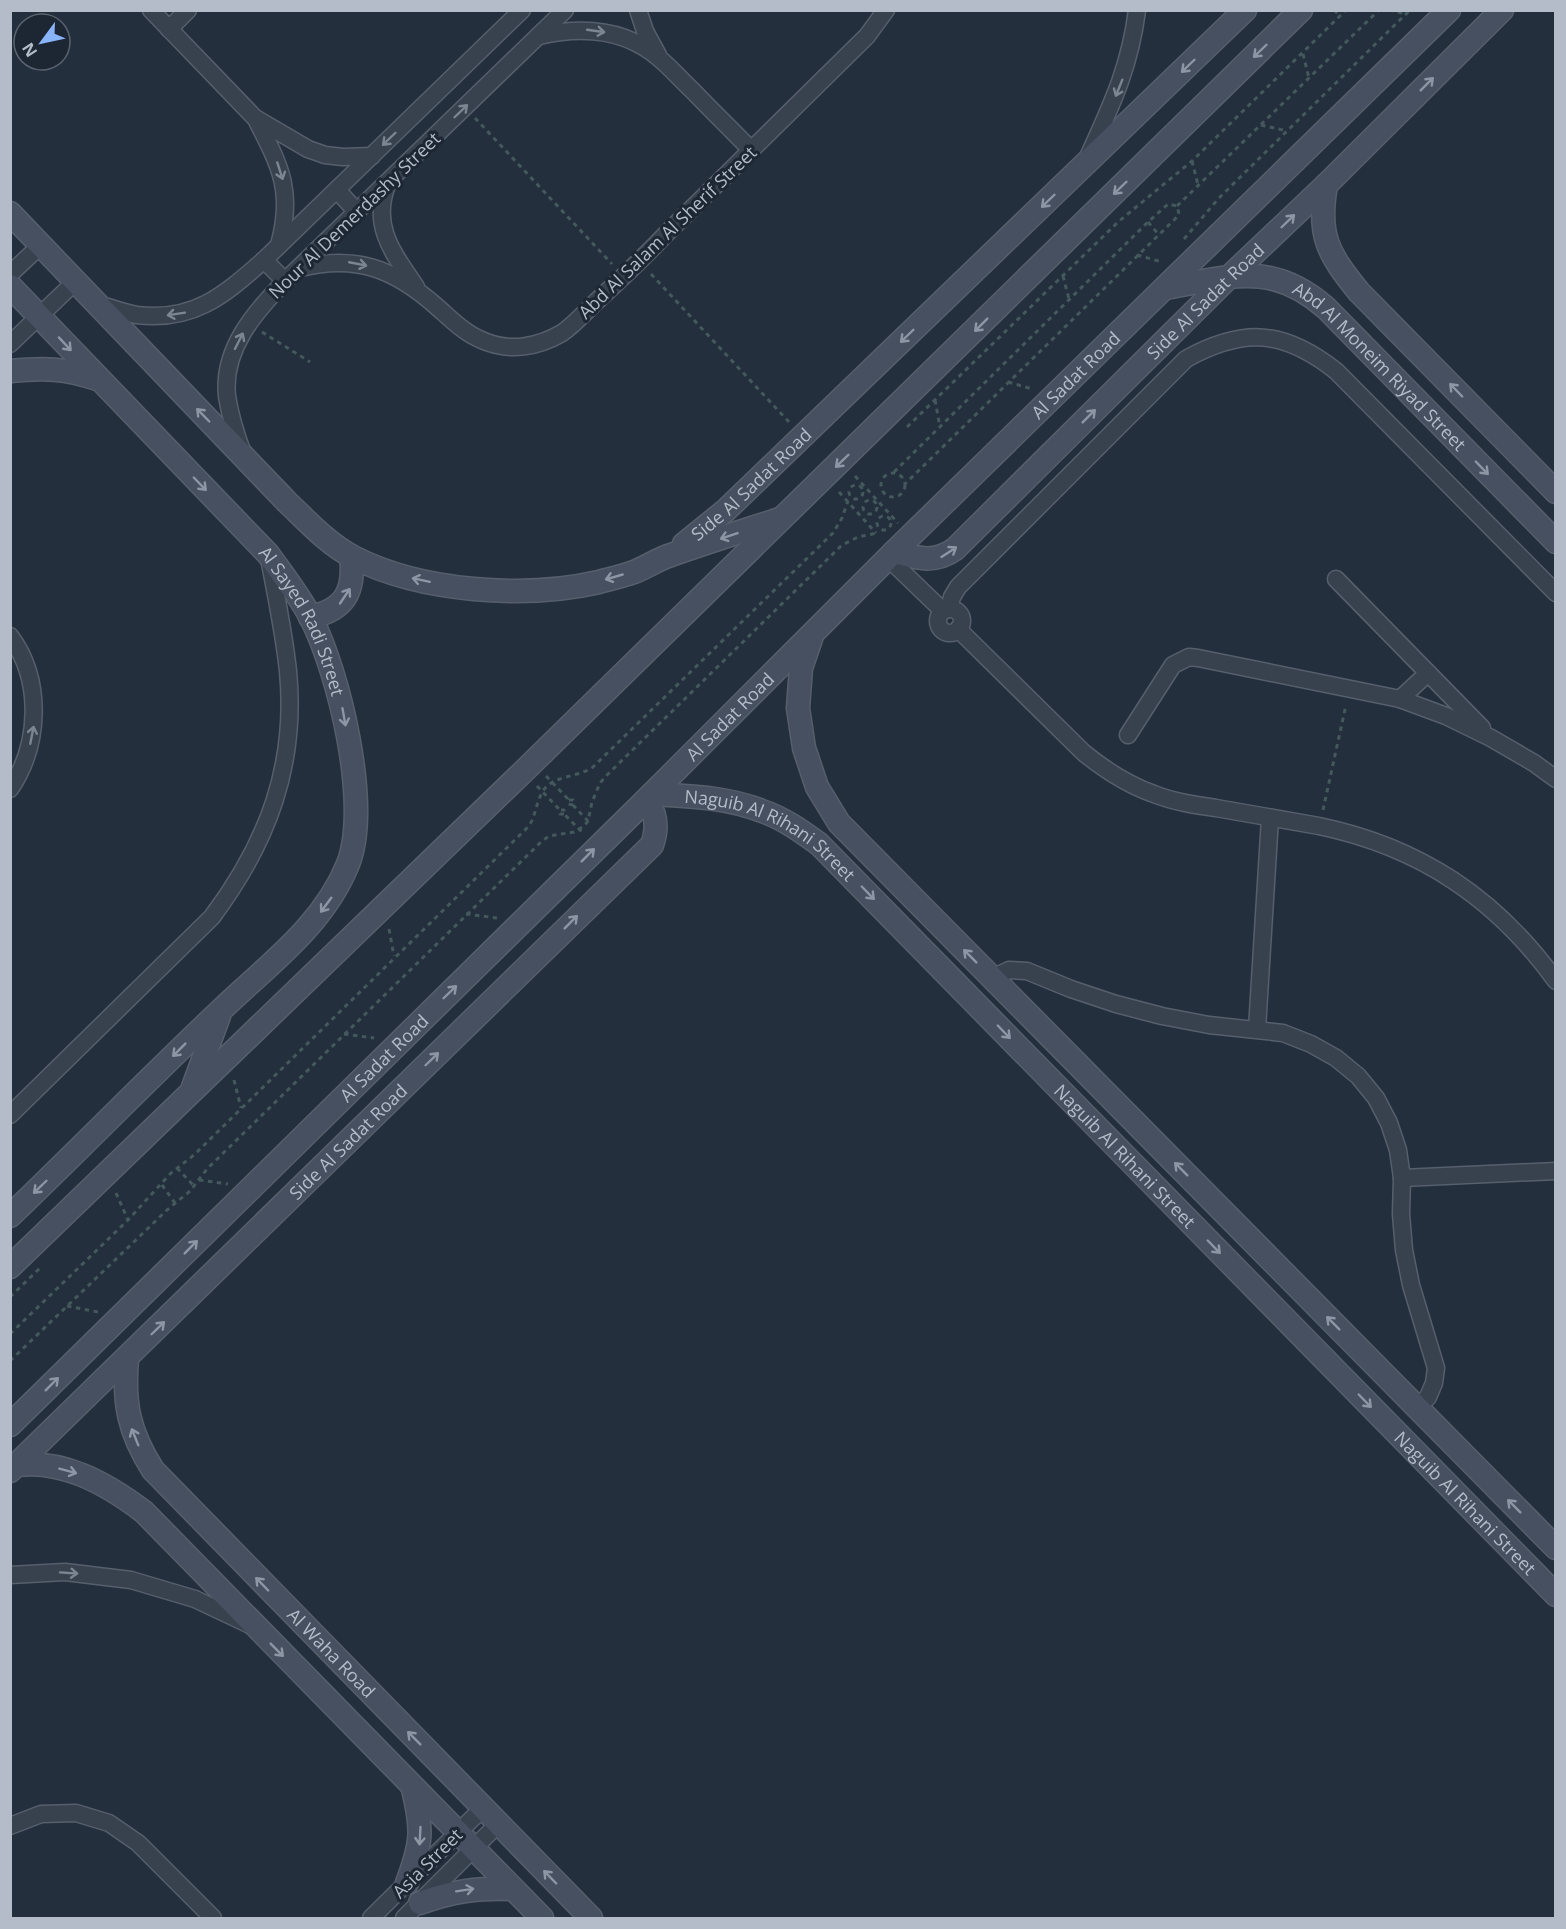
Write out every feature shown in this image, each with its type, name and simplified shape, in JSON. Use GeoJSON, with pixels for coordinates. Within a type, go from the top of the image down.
{"type":"FeatureCollection","features":[{"type":"Feature","properties":{"kind":"street"},"geometry":{"type":"LineString","coordinates":[[151,10],[255,118],[292,141],[325,155],[372,156]]}},
{"type":"Feature","properties":{"kind":"street"},"geometry":{"type":"LineString","coordinates":[[169,29],[188,10]]}},
{"type":"Feature","properties":{"kind":"street","name":"Nour Al Demerdashy Street"},"geometry":{"type":"LineString","coordinates":[[95,303],[135,315],[161,317],[187,312],[212,302],[264,260],[522,10]]}},
{"type":"Feature","properties":{"kind":"street","name":"Nour Al Demerdashy Street"},"geometry":{"type":"LineString","coordinates":[[244,458],[231,418],[227,393],[228,369],[236,345],[248,323],[285,281],[565,10]]}},
{"type":"Feature","properties":{"kind":"street"},"geometry":{"type":"LineString","coordinates":[[638,10],[645,31],[659,58]]}},
{"type":"Feature","properties":{"kind":"street","name":"Abd Al Salam Al Sherif Street"},"geometry":{"type":"LineString","coordinates":[[300,268],[323,262],[347,262],[371,266],[418,291],[474,337],[492,344],[511,347],[529,346],[547,340],[564,331],[639,261],[867,36],[886,10]]}},
{"type":"Feature","properties":{"kind":"street"},"geometry":{"type":"LineString","coordinates":[[1083,168],[1124,75],[1134,37],[1137,10]]}},
{"type":"Feature","properties":{"kind":"street"},"geometry":{"type":"LineString","coordinates":[[10,1267],[784,517],[1301,10]]}},
{"type":"Feature","properties":{"kind":"street"},"geometry":{"type":"LineString","coordinates":[[1426,33],[1434,17],[1434,10]]}},
{"type":"Feature","properties":{"kind":"street","name":"Al Sadat Road"},"geometry":{"type":"LineString","coordinates":[[10,1425],[649,797],[814,632],[888,550],[1165,288],[1449,10]]}},
{"type":"Feature","properties":{"kind":"street","name":"Side Al Sadat Road"},"geometry":{"type":"LineString","coordinates":[[888,550],[921,560],[930,560],[955,549],[1502,10]]}},
{"type":"Feature","properties":{"kind":"street","name":"Side Al Sadat Road"},"geometry":{"type":"LineString","coordinates":[[668,556],[726,510],[1244,11]]}},
{"type":"Feature","properties":{"kind":"street"},"geometry":{"type":"LineString","coordinates":[[538,36],[572,30],[589,30],[614,34],[638,44],[659,58],[751,150]]}},
{"type":"Feature","properties":{"kind":"street"},"geometry":{"type":"LineString","coordinates":[[255,118],[276,160],[283,181],[286,203],[284,225],[278,246]]}},
{"type":"Feature","properties":{"kind":"street","name":"Abd Al Salam Al Sherif Street"},"geometry":{"type":"LineString","coordinates":[[388,182],[381,206],[383,230],[398,260],[418,291]]}},
{"type":"Feature","properties":{"kind":"street","name":"Abd Al Moneim Riyad Street"},"geometry":{"type":"LineString","coordinates":[[1326,185],[1323,216],[1328,247],[1337,266],[1359,292],[1556,492]]}},
{"type":"Feature","properties":{"kind":"street"},"geometry":{"type":"LineString","coordinates":[[337,190],[357,212]]}},
{"type":"Feature","properties":{"kind":"street"},"geometry":{"type":"LineString","coordinates":[[10,213],[244,458],[308,522],[351,556],[401,575],[452,586],[504,590],[556,588],[597,582],[634,572],[668,556],[784,517]]}},
{"type":"Feature","properties":{"kind":"street"},"geometry":{"type":"LineString","coordinates":[[10,274],[41,244]]}},
{"type":"Feature","properties":{"kind":"street"},"geometry":{"type":"LineString","coordinates":[[264,260],[285,281]]}},
{"type":"Feature","properties":{"kind":"street","name":"Abd Al Moneim Riyad Street"},"geometry":{"type":"LineString","coordinates":[[1165,288],[1249,275],[1271,277],[1310,294],[1556,542]]}},
{"type":"Feature","properties":{"kind":"street"},"geometry":{"type":"LineString","coordinates":[[10,344],[76,281]]}},
{"type":"Feature","properties":{"kind":"street","name":"Al Sayed Radi Street"},"geometry":{"type":"LineString","coordinates":[[10,286],[268,554],[291,584],[310,617],[325,648],[336,681],[344,715],[355,790],[354,828],[349,862],[335,892],[313,923],[221,1009]]}},
{"type":"Feature","properties":{"kind":"street"},"geometry":{"type":"LineString","coordinates":[[1334,317],[1343,301],[1359,292]]}},
{"type":"Feature","properties":{"kind":"street"},"geometry":{"type":"LineString","coordinates":[[946,610],[958,587],[1186,359],[1210,346],[1236,339],[1263,338],[1289,343],[1314,354],[1336,371],[1556,593]]}},
{"type":"Feature","properties":{"kind":"street"},"geometry":{"type":"LineString","coordinates":[[10,371],[40,368],[71,371],[99,380]]}},
{"type":"Feature","properties":{"kind":"street"},"geometry":{"type":"LineString","coordinates":[[888,550],[946,610],[956,610],[961,616],[962,623],[958,629],[1083,753],[1105,770],[1154,794],[1180,802],[1320,826],[1402,851],[1440,871],[1476,895],[1508,923],[1537,955],[1556,981]]}},
{"type":"Feature","properties":{"kind":"street"},"geometry":{"type":"LineString","coordinates":[[10,1115],[212,917],[254,855],[269,820],[280,784],[287,747],[290,709],[284,643],[268,554]]}},
{"type":"Feature","properties":{"kind":"street"},"geometry":{"type":"LineString","coordinates":[[310,617],[336,608],[345,598],[351,586],[353,573],[351,556]]}},
{"type":"Feature","properties":{"kind":"street"},"geometry":{"type":"LineString","coordinates":[[1336,579],[1491,738]]}},
{"type":"Feature","properties":{"kind":"street","name":"Naguib Al Rihani Street"},"geometry":{"type":"LineString","coordinates":[[814,632],[801,668],[798,708],[804,748],[817,787],[840,823],[1556,1548]]}},
{"type":"Feature","properties":{"kind":"street"},"geometry":{"type":"LineString","coordinates":[[10,636],[27,667],[33,696],[34,725],[28,752],[18,778],[10,789]]}},
{"type":"Feature","properties":{"kind":"street"},"geometry":{"type":"LineString","coordinates":[[1128,735],[1173,665],[1190,657],[1400,699],[1446,716],[1491,738],[1556,779]]}},
{"type":"Feature","properties":{"kind":"street"},"geometry":{"type":"LineString","coordinates":[[1400,699],[1428,673]]}},
{"type":"Feature","properties":{"kind":"street","name":"Side Al Sadat Road"},"geometry":{"type":"LineString","coordinates":[[13,1467],[127,1359],[652,845],[656,823],[649,797]]}},
{"type":"Feature","properties":{"kind":"street","name":"Naguib Al Rihani Street"},"geometry":{"type":"LineString","coordinates":[[649,797],[699,797],[731,801],[792,825],[819,844],[1556,1595]]}},
{"type":"Feature","properties":{"kind":"street"},"geometry":{"type":"LineString","coordinates":[[1257,1029],[1270,818]]}},
{"type":"Feature","properties":{"kind":"street"},"geometry":{"type":"LineString","coordinates":[[819,844],[840,823]]}},
{"type":"Feature","properties":{"kind":"street"},"geometry":{"type":"LineString","coordinates":[[992,978],[1009,970],[1028,971],[1116,1005],[1209,1025],[1283,1033],[1311,1044],[1336,1058],[1358,1076],[1376,1098],[1389,1123],[1398,1150],[1402,1178],[1401,1214],[1408,1274],[1436,1368],[1434,1383],[1428,1397],[1417,1408]]}},
{"type":"Feature","properties":{"kind":"street"},"geometry":{"type":"LineString","coordinates":[[190,1093],[221,1009]]}},
{"type":"Feature","properties":{"kind":"street"},"geometry":{"type":"LineString","coordinates":[[10,1216],[221,1009]]}},
{"type":"Feature","properties":{"kind":"street"},"geometry":{"type":"LineString","coordinates":[[1402,1178],[1556,1171]]}},
{"type":"Feature","properties":{"kind":"street"},"geometry":{"type":"LineString","coordinates":[[1339,1374],[1361,1352]]}},
{"type":"Feature","properties":{"kind":"street","name":"Al Waha Road"},"geometry":{"type":"LineString","coordinates":[[127,1359],[126,1406],[132,1429],[153,1470],[591,1918]]}},
{"type":"Feature","properties":{"kind":"street","name":"Al Waha Road"},"geometry":{"type":"LineString","coordinates":[[13,1467],[51,1466],[85,1475],[116,1490],[144,1512],[542,1918]]}},
{"type":"Feature","properties":{"kind":"street"},"geometry":{"type":"LineString","coordinates":[[154,1523],[179,1499]]}},
{"type":"Feature","properties":{"kind":"street"},"geometry":{"type":"LineString","coordinates":[[10,1575],[65,1572],[131,1580],[195,1599],[256,1628]]}},
{"type":"Feature","properties":{"kind":"street"},"geometry":{"type":"LineString","coordinates":[[407,1883],[419,1853],[420,1820],[413,1787]]}},
{"type":"Feature","properties":{"kind":"street"},"geometry":{"type":"LineString","coordinates":[[10,1826],[41,1814],[64,1813],[76,1813],[109,1823],[138,1843],[213,1918]]}},
{"type":"Feature","properties":{"kind":"street","name":"Asia Street"},"geometry":{"type":"LineString","coordinates":[[412,1911],[466,1841],[491,1816]]}},
{"type":"Feature","properties":{"kind":"street","name":"Asia Street"},"geometry":{"type":"LineString","coordinates":[[371,1918],[407,1883],[466,1841]]}},
{"type":"Feature","properties":{"kind":"street"},"geometry":{"type":"LineString","coordinates":[[412,1911],[450,1892],[470,1889],[513,1889]]}},
{"type":"Feature","properties":{"kind":"path"},"geometry":{"type":"LineString","coordinates":[[1335,10],[1340,16]]}},
{"type":"Feature","properties":{"kind":"path"},"geometry":{"type":"LineString","coordinates":[[1177,206],[1379,10]]}},
{"type":"Feature","properties":{"kind":"path"},"geometry":{"type":"LineString","coordinates":[[1389,10],[1407,14]]}},
{"type":"Feature","properties":{"kind":"path"},"geometry":{"type":"LineString","coordinates":[[1302,53],[1309,78]]}},
{"type":"Feature","properties":{"kind":"path"},"geometry":{"type":"LineString","coordinates":[[465,107],[623,276]]}},
{"type":"Feature","properties":{"kind":"path"},"geometry":{"type":"LineString","coordinates":[[1261,125],[1287,131]]}},
{"type":"Feature","properties":{"kind":"path"},"geometry":{"type":"LineString","coordinates":[[1192,160],[1198,185]]}},
{"type":"Feature","properties":{"kind":"path"},"geometry":{"type":"LineString","coordinates":[[1168,204],[1177,206],[1179,214],[1159,235],[906,483],[899,496],[889,497],[884,493],[880,485],[884,475],[894,472],[1148,222],[1168,204]]}},
{"type":"Feature","properties":{"kind":"path"},"geometry":{"type":"LineString","coordinates":[[1148,222],[1159,235]]}},
{"type":"Feature","properties":{"kind":"path"},"geometry":{"type":"LineString","coordinates":[[1137,255],[1164,262]]}},
{"type":"Feature","properties":{"kind":"path"},"geometry":{"type":"LineString","coordinates":[[639,261],[803,437]]}},
{"type":"Feature","properties":{"kind":"path"},"geometry":{"type":"LineString","coordinates":[[1063,276],[1069,300]]}},
{"type":"Feature","properties":{"kind":"path"},"geometry":{"type":"LineString","coordinates":[[248,323],[310,362]]}},
{"type":"Feature","properties":{"kind":"path"},"geometry":{"type":"LineString","coordinates":[[1008,382],[1035,391]]}},
{"type":"Feature","properties":{"kind":"path"},"geometry":{"type":"LineString","coordinates":[[935,400],[940,427]]}},
{"type":"Feature","properties":{"kind":"path"},"geometry":{"type":"LineString","coordinates":[[894,472],[902,476],[906,483]]}},
{"type":"Feature","properties":{"kind":"path"},"geometry":{"type":"LineString","coordinates":[[855,476],[899,525]]}},
{"type":"Feature","properties":{"kind":"path"},"geometry":{"type":"LineString","coordinates":[[855,484],[861,487],[863,492],[860,498],[854,499],[849,495],[848,485],[855,484]]}},
{"type":"Feature","properties":{"kind":"path"},"geometry":{"type":"LineString","coordinates":[[839,492],[877,533],[888,550]]}},
{"type":"Feature","properties":{"kind":"path"},"geometry":{"type":"LineString","coordinates":[[876,501],[884,493]]}},
{"type":"Feature","properties":{"kind":"path"},"geometry":{"type":"LineString","coordinates":[[860,498],[864,502]]}},
{"type":"Feature","properties":{"kind":"path"},"geometry":{"type":"LineString","coordinates":[[10,1334],[128,1220],[177,1168],[194,1155],[529,826],[537,812],[543,792],[552,782],[576,776],[593,767],[833,533],[848,501]]}},
{"type":"Feature","properties":{"kind":"path"},"geometry":{"type":"LineString","coordinates":[[864,502],[876,501]]}},
{"type":"Feature","properties":{"kind":"path"},"geometry":{"type":"LineString","coordinates":[[874,513],[877,508],[876,501]]}},
{"type":"Feature","properties":{"kind":"path"},"geometry":{"type":"LineString","coordinates":[[864,502],[862,507],[864,512]]}},
{"type":"Feature","properties":{"kind":"path"},"geometry":{"type":"LineString","coordinates":[[861,516],[864,512]]}},
{"type":"Feature","properties":{"kind":"path"},"geometry":{"type":"LineString","coordinates":[[864,512],[874,513],[879,517]]}},
{"type":"Feature","properties":{"kind":"path"},"geometry":{"type":"LineString","coordinates":[[885,515],[888,517],[891,522],[889,528],[879,529],[876,524],[879,517],[885,515]]}},
{"type":"Feature","properties":{"kind":"path"},"geometry":{"type":"LineString","coordinates":[[10,1361],[194,1186],[207,1169],[541,842],[558,833],[579,830],[588,821],[596,792],[607,775],[842,545],[858,537],[877,533]]}},
{"type":"Feature","properties":{"kind":"path"},"geometry":{"type":"LineString","coordinates":[[1320,826],[1349,689]]}},
{"type":"Feature","properties":{"kind":"path"},"geometry":{"type":"LineString","coordinates":[[546,776],[569,800],[573,800],[573,805],[592,826]]}},
{"type":"Feature","properties":{"kind":"path"},"geometry":{"type":"LineString","coordinates":[[537,786],[560,810],[564,810],[564,814],[584,834]]}},
{"type":"Feature","properties":{"kind":"path"},"geometry":{"type":"LineString","coordinates":[[466,914],[499,918]]}},
{"type":"Feature","properties":{"kind":"path"},"geometry":{"type":"LineString","coordinates":[[389,929],[395,958]]}},
{"type":"Feature","properties":{"kind":"path"},"geometry":{"type":"LineString","coordinates":[[344,1034],[376,1039]]}},
{"type":"Feature","properties":{"kind":"path"},"geometry":{"type":"LineString","coordinates":[[234,1080],[241,1108]]}},
{"type":"Feature","properties":{"kind":"path"},"geometry":{"type":"LineString","coordinates":[[177,1168],[194,1186]]}},
{"type":"Feature","properties":{"kind":"path"},"geometry":{"type":"LineString","coordinates":[[199,1180],[230,1184]]}},
{"type":"Feature","properties":{"kind":"path"},"geometry":{"type":"LineString","coordinates":[[161,1185],[175,1203]]}},
{"type":"Feature","properties":{"kind":"path"},"geometry":{"type":"LineString","coordinates":[[116,1193],[128,1220]]}},
{"type":"Feature","properties":{"kind":"path"},"geometry":{"type":"LineString","coordinates":[[67,1305],[99,1312]]}}]}
